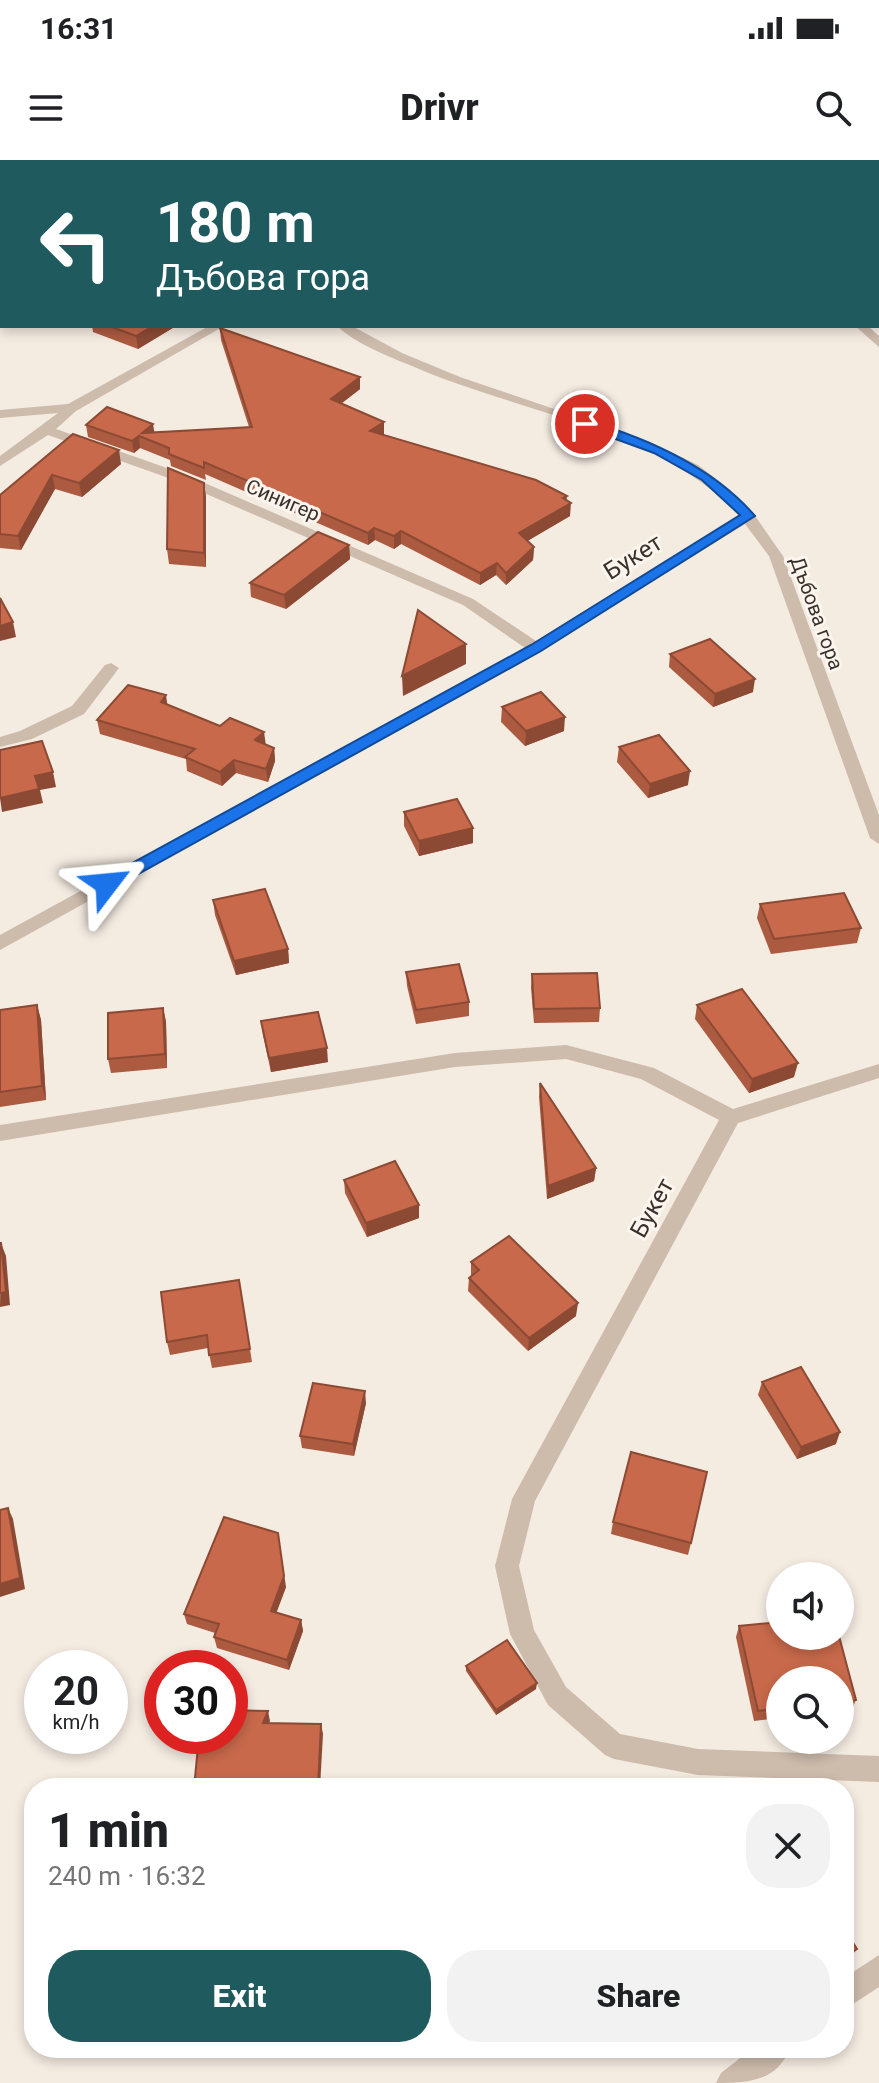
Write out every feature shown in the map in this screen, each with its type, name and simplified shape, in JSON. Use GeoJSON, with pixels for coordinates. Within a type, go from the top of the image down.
{"type":"FeatureCollection","features":[{"type":"Feature","properties":{"kind":"street"},"geometry":{"type":"LineString","coordinates":[[0,462],[47,430],[71,408],[214,328]]}},
{"type":"Feature","properties":{"kind":"street","name":"Дъбова гора"},"geometry":{"type":"LineString","coordinates":[[346,328],[383,351],[457,381],[658,451],[707,478],[748,516],[776,556],[879,838]]}},
{"type":"Feature","properties":{"kind":"street"},"geometry":{"type":"LineString","coordinates":[[863,328],[879,343]]}},
{"type":"Feature","properties":{"kind":"street"},"geometry":{"type":"LineString","coordinates":[[0,414],[71,408]]}},
{"type":"Feature","properties":{"kind":"street","name":"Синигер"},"geometry":{"type":"LineString","coordinates":[[47,430],[179,477],[468,602],[536,648]]}},
{"type":"Feature","properties":{"kind":"street","name":"Букет"},"geometry":{"type":"LineString","coordinates":[[0,943],[536,648],[748,516]]}},
{"type":"Feature","properties":{"kind":"street"},"geometry":{"type":"LineString","coordinates":[[0,742],[26,735],[78,710],[111,668]]}},
{"type":"Feature","properties":{"kind":"street"},"geometry":{"type":"LineString","coordinates":[[0,1133],[455,1060],[566,1052],[647,1073],[731,1117],[879,1071]]}},
{"type":"Feature","properties":{"kind":"street","name":"Букет"},"geometry":{"type":"LineString","coordinates":[[731,1117],[524,1499],[507,1566],[522,1634],[557,1696],[614,1746],[698,1762],[879,1769]]}},
{"type":"Feature","properties":{"kind":"street"},"geometry":{"type":"LineString","coordinates":[[854,1988],[879,1969]]}},
{"type":"Feature","properties":{"kind":"street"},"geometry":{"type":"LineString","coordinates":[[731,2083],[763,2058]]}},
{"type":"Feature","properties":{"kind":"building"},"geometry":{"type":"Polygon","coordinates":[[[114,328],[150,328],[136,336],[114,328]]]}},
{"type":"Feature","properties":{"kind":"building"},"geometry":{"type":"Polygon","coordinates":[[[220,328],[360,377],[331,399],[384,422],[370,431],[536,480],[567,496],[563,498],[571,503],[519,533],[534,547],[506,573],[497,563],[480,573],[401,531],[394,536],[374,528],[368,533],[204,462],[204,468],[169,454],[169,448],[139,436],[132,441],[86,425],[107,407],[153,424],[142,433],[252,427],[220,328]]]}},
{"type":"Feature","properties":{"kind":"building"},"geometry":{"type":"Polygon","coordinates":[[[73,434],[119,450],[79,483],[52,475],[18,536],[0,534],[0,495],[73,434]]]}},
{"type":"Feature","properties":{"kind":"building"},"geometry":{"type":"Polygon","coordinates":[[[168,468],[204,483],[204,553],[167,549],[168,468]]]}},
{"type":"Feature","properties":{"kind":"building"},"geometry":{"type":"Polygon","coordinates":[[[318,532],[349,545],[284,595],[250,583],[318,532]]]}},
{"type":"Feature","properties":{"kind":"building"},"geometry":{"type":"Polygon","coordinates":[[[0,598],[13,622],[0,626],[0,598]]]}},
{"type":"Feature","properties":{"kind":"building"},"geometry":{"type":"Polygon","coordinates":[[[418,610],[466,644],[402,676],[418,610]]]}},
{"type":"Feature","properties":{"kind":"building"},"geometry":{"type":"Polygon","coordinates":[[[710,639],[755,679],[715,694],[670,654],[710,639]]]}},
{"type":"Feature","properties":{"kind":"building"},"geometry":{"type":"Polygon","coordinates":[[[128,685],[166,695],[161,702],[220,726],[230,718],[264,732],[255,740],[274,748],[266,769],[234,760],[220,772],[185,757],[195,749],[97,720],[128,685]]]}},
{"type":"Feature","properties":{"kind":"building"},"geometry":{"type":"Polygon","coordinates":[[[541,692],[565,717],[526,731],[502,707],[541,692]]]}},
{"type":"Feature","properties":{"kind":"building"},"geometry":{"type":"Polygon","coordinates":[[[659,735],[690,771],[650,784],[619,747],[659,735]]]}},
{"type":"Feature","properties":{"kind":"building"},"geometry":{"type":"Polygon","coordinates":[[[42,741],[53,772],[35,776],[39,789],[0,798],[0,750],[42,741]]]}},
{"type":"Feature","properties":{"kind":"building"},"geometry":{"type":"Polygon","coordinates":[[[457,799],[473,828],[419,841],[404,812],[457,799]]]}},
{"type":"Feature","properties":{"kind":"building"},"geometry":{"type":"Polygon","coordinates":[[[265,889],[288,949],[234,961],[213,900],[265,889]]]}},
{"type":"Feature","properties":{"kind":"building"},"geometry":{"type":"Polygon","coordinates":[[[844,893],[861,928],[774,939],[760,904],[844,893]]]}},
{"type":"Feature","properties":{"kind":"building"},"geometry":{"type":"Polygon","coordinates":[[[459,964],[469,1002],[416,1010],[406,972],[459,964]]]}},
{"type":"Feature","properties":{"kind":"building"},"geometry":{"type":"Polygon","coordinates":[[[597,973],[600,1008],[534,1009],[532,974],[597,973]]]}},
{"type":"Feature","properties":{"kind":"building"},"geometry":{"type":"Polygon","coordinates":[[[742,989],[798,1063],[752,1079],[697,1005],[742,989]]]}},
{"type":"Feature","properties":{"kind":"building"},"geometry":{"type":"Polygon","coordinates":[[[37,1005],[42,1086],[0,1092],[0,1010],[37,1005]]]}},
{"type":"Feature","properties":{"kind":"building"},"geometry":{"type":"Polygon","coordinates":[[[163,1008],[165,1054],[108,1059],[108,1013],[163,1008]]]}},
{"type":"Feature","properties":{"kind":"building"},"geometry":{"type":"Polygon","coordinates":[[[318,1012],[327,1048],[269,1058],[261,1021],[318,1012]]]}},
{"type":"Feature","properties":{"kind":"building"},"geometry":{"type":"Polygon","coordinates":[[[540,1083],[596,1168],[548,1186],[540,1083]]]}},
{"type":"Feature","properties":{"kind":"building"},"geometry":{"type":"Polygon","coordinates":[[[395,1161],[419,1205],[366,1223],[344,1180],[395,1161]]]}},
{"type":"Feature","properties":{"kind":"building"},"geometry":{"type":"Polygon","coordinates":[[[509,1236],[578,1303],[529,1338],[469,1278],[479,1270],[471,1262],[509,1236]]]}},
{"type":"Feature","properties":{"kind":"building"},"geometry":{"type":"Polygon","coordinates":[[[0,1243],[6,1292],[0,1293],[0,1243]]]}},
{"type":"Feature","properties":{"kind":"building"},"geometry":{"type":"Polygon","coordinates":[[[239,1280],[250,1349],[209,1355],[207,1335],[167,1342],[161,1292],[239,1280]]]}},
{"type":"Feature","properties":{"kind":"building"},"geometry":{"type":"Polygon","coordinates":[[[801,1367],[840,1432],[801,1447],[762,1382],[801,1367]]]}},
{"type":"Feature","properties":{"kind":"building"},"geometry":{"type":"Polygon","coordinates":[[[313,1383],[365,1391],[353,1444],[300,1436],[313,1383]]]}},
{"type":"Feature","properties":{"kind":"building"},"geometry":{"type":"Polygon","coordinates":[[[631,1452],[707,1472],[691,1543],[613,1522],[631,1452]]]}},
{"type":"Feature","properties":{"kind":"building"},"geometry":{"type":"Polygon","coordinates":[[[8,1508],[20,1578],[0,1584],[0,1510],[8,1508]]]}},
{"type":"Feature","properties":{"kind":"building"},"geometry":{"type":"Polygon","coordinates":[[[224,1517],[278,1533],[284,1576],[271,1611],[301,1620],[287,1660],[214,1637],[219,1624],[184,1614],[224,1517]]]}},
{"type":"Feature","properties":{"kind":"building"},"geometry":{"type":"Polygon","coordinates":[[[766,1623],[766,1650],[843,1650],[847,1666],[766,1666],[766,1710],[758,1711],[739,1626],[766,1623]]]}},
{"type":"Feature","properties":{"kind":"building"},"geometry":{"type":"Polygon","coordinates":[[[507,1640],[537,1683],[496,1710],[466,1666],[507,1640]]]}},
{"type":"Feature","properties":{"kind":"building"},"geometry":{"type":"Polygon","coordinates":[[[248,1710],[268,1711],[263,1723],[321,1724],[318,1778],[195,1778],[197,1754],[248,1754],[248,1710]]]}},
{"type":"Feature","properties":{"kind":"route"},"geometry":{"type":"LineString","coordinates":[[107,884],[536,648],[748,516],[707,478],[658,451],[585,424]]}}]}
